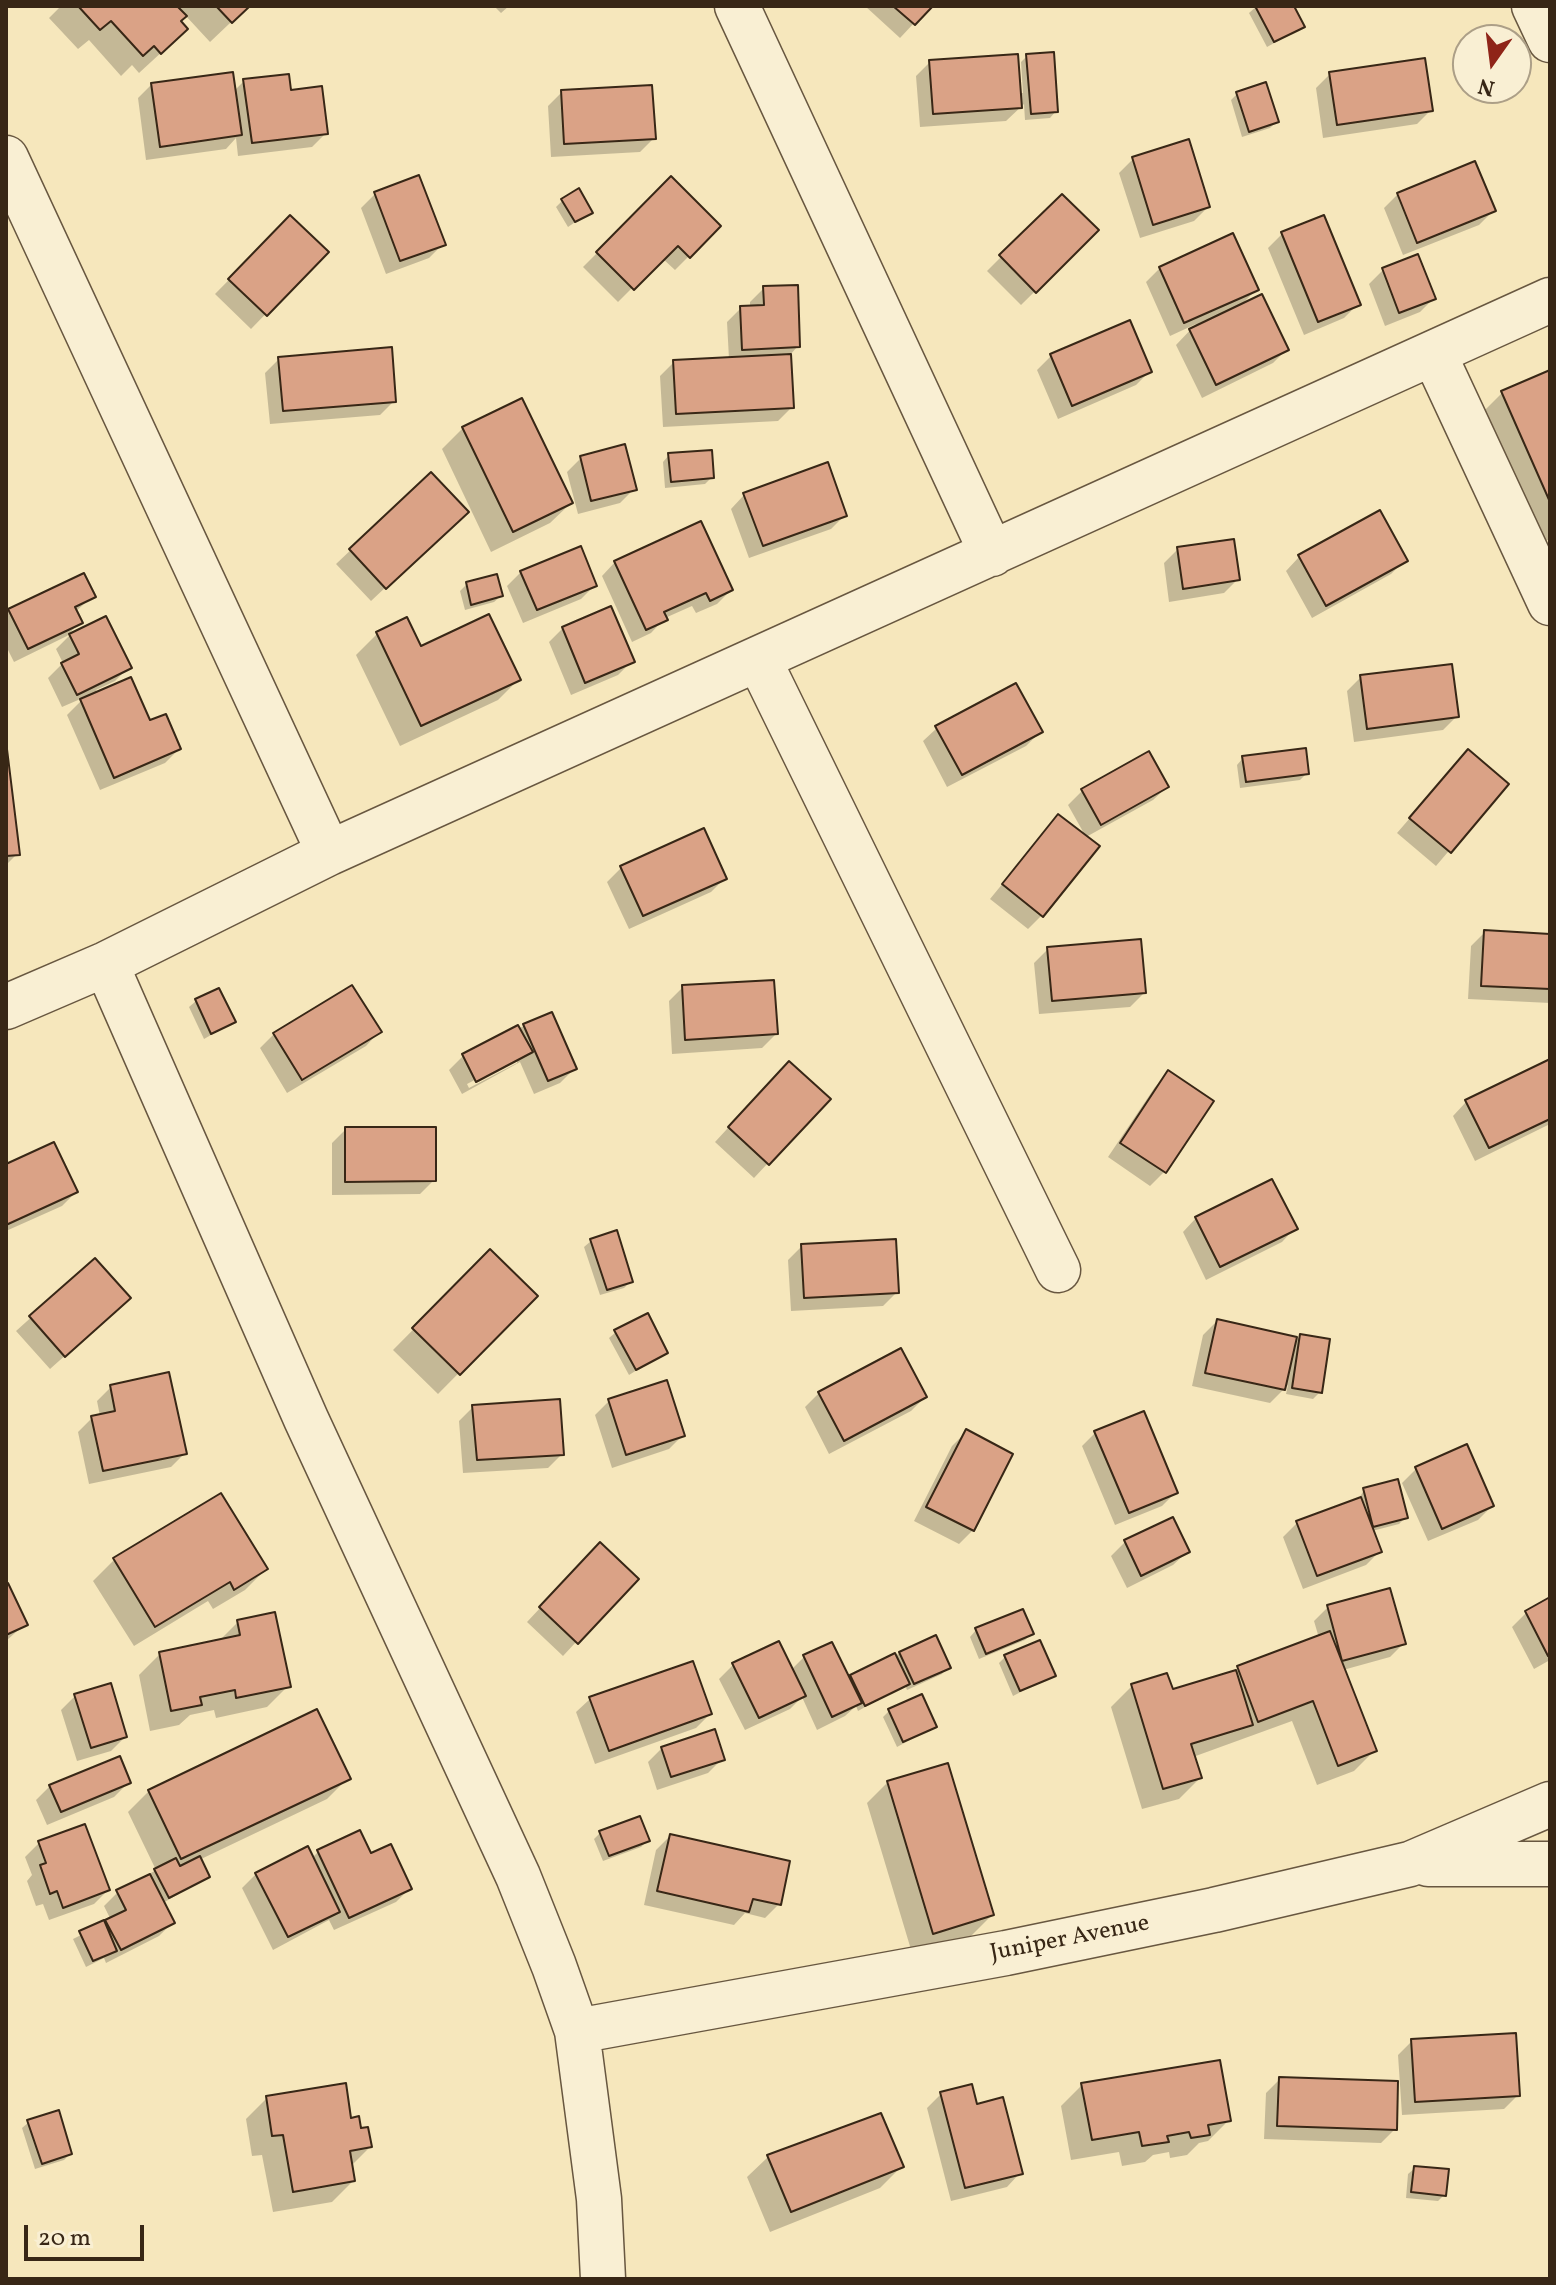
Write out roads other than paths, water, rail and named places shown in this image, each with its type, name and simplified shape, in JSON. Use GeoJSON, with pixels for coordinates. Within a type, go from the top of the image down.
{"type":"FeatureCollection","features":[{"type":"Feature","properties":{"kind":"street"},"geometry":{"type":"LineString","coordinates":[[737,6],[992,554]]}},
{"type":"Feature","properties":{"kind":"street"},"geometry":{"type":"LineString","coordinates":[[1534,6],[1550,40]]}},
{"type":"Feature","properties":{"kind":"street"},"geometry":{"type":"LineString","coordinates":[[6,158],[329,853]]}},
{"type":"Feature","properties":{"kind":"street"},"geometry":{"type":"LineString","coordinates":[[6,1007],[106,964],[329,853],[1550,300]]}},
{"type":"Feature","properties":{"kind":"street"},"geometry":{"type":"LineString","coordinates":[[1434,354],[1550,603]]}},
{"type":"Feature","properties":{"kind":"street"},"geometry":{"type":"LineString","coordinates":[[759,660],[1058,1270]]}},
{"type":"Feature","properties":{"kind":"street"},"geometry":{"type":"LineString","coordinates":[[106,964],[306,1419],[518,1876],[577,2031],[599,2199],[603,2279]]}},
{"type":"Feature","properties":{"kind":"street","name":"Juniper Avenue"},"geometry":{"type":"LineString","coordinates":[[577,2031],[1006,1953],[1214,1910],[1410,1864],[1550,1804]]}},
{"type":"Feature","properties":{"kind":"street"},"geometry":{"type":"LineString","coordinates":[[1410,1864],[1550,1864]]}}]}
